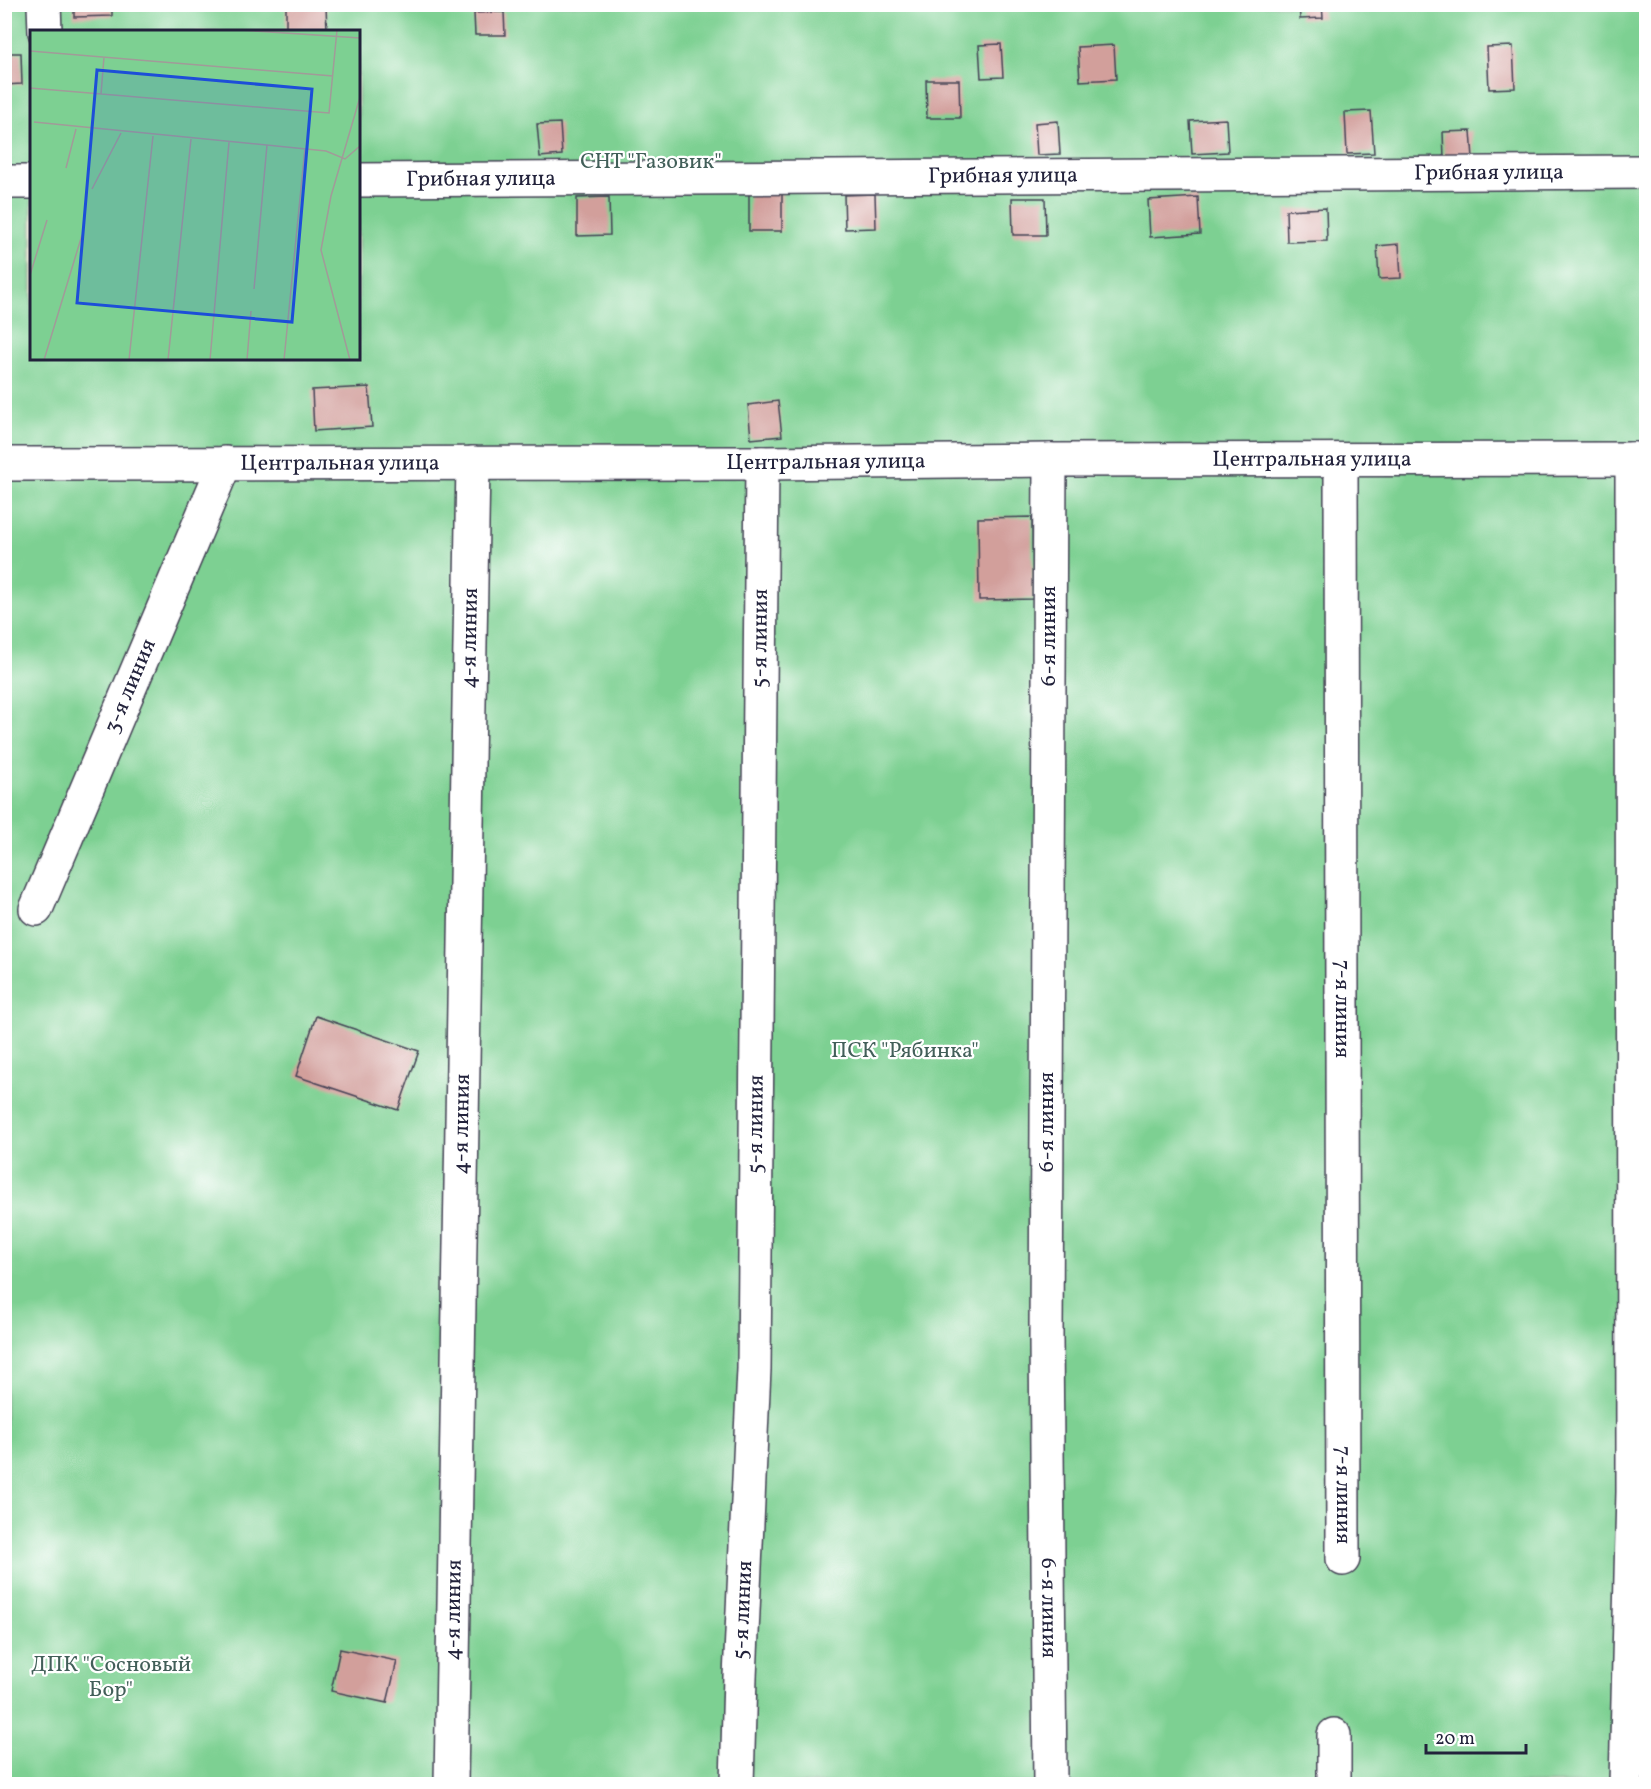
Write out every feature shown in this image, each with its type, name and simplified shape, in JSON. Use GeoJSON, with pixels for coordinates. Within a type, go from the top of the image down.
{"type":"FeatureCollection","features":[{"type":"Feature","properties":{"kind":"street"},"geometry":{"type":"LineString","coordinates":[[44,4],[45,30]]}},
{"type":"Feature","properties":{"kind":"street","name":"Грибная улица"},"geometry":{"type":"LineString","coordinates":[[360,180],[1647,172]]}},
{"type":"Feature","properties":{"kind":"street"},"geometry":{"type":"LineString","coordinates":[[4,182],[30,182]]}},
{"type":"Feature","properties":{"kind":"street","name":"Центральная улица"},"geometry":{"type":"LineString","coordinates":[[4,464],[762,463],[1050,459],[1639,459]]}},
{"type":"Feature","properties":{"kind":"street","name":"6-я линия"},"geometry":{"type":"LineString","coordinates":[[1050,459],[1046,1338],[1050,1785]]}},
{"type":"Feature","properties":{"kind":"street"},"geometry":{"type":"LineString","coordinates":[[1626,1785],[1633,1492],[1639,459]]}},
{"type":"Feature","properties":{"kind":"street","name":"7-я линия"},"geometry":{"type":"LineString","coordinates":[[1341,460],[1343,1559]]}},
{"type":"Feature","properties":{"kind":"street","name":"4-я линия"},"geometry":{"type":"LineString","coordinates":[[451,1785],[473,463]]}},
{"type":"Feature","properties":{"kind":"street","name":"5-я линия"},"geometry":{"type":"LineString","coordinates":[[737,1785],[740,1665],[754,1369],[762,463]]}},
{"type":"Feature","properties":{"kind":"street","name":"3-я линия"},"geometry":{"type":"LineString","coordinates":[[36,909],[225,464]]}},
{"type":"Feature","properties":{"kind":"street"},"geometry":{"type":"LineString","coordinates":[[1334,1735],[1334,1785]]}},
{"type":"Feature","properties":{"kind":"green space","name":"ПСК \"Рябинка\""},"geometry":{"type":"Polygon","coordinates":[[[5,5],[1646,5],[1646,1784],[5,1784],[5,5]]]}},
{"type":"Feature","properties":{"kind":"building"},"geometry":{"type":"Polygon","coordinates":[[[74,4],[112,4],[112,16],[74,17],[74,4]]]}},
{"type":"Feature","properties":{"kind":"building"},"geometry":{"type":"Polygon","coordinates":[[[1299,4],[1322,4],[1323,18],[1300,19],[1299,4]]]}},
{"type":"Feature","properties":{"kind":"building"},"geometry":{"type":"Polygon","coordinates":[[[326,6],[327,30],[286,30],[286,7],[326,6]]]}},
{"type":"Feature","properties":{"kind":"building"},"geometry":{"type":"Polygon","coordinates":[[[504,12],[505,35],[475,35],[474,13],[504,12]]]}},
{"type":"Feature","properties":{"kind":"building"},"geometry":{"type":"Polygon","coordinates":[[[1001,44],[1003,77],[981,78],[979,45],[1001,44]]]}},
{"type":"Feature","properties":{"kind":"building"},"geometry":{"type":"Polygon","coordinates":[[[1114,45],[1116,79],[1080,81],[1078,47],[1114,45]]]}},
{"type":"Feature","properties":{"kind":"building"},"geometry":{"type":"Polygon","coordinates":[[[1513,46],[1515,88],[1489,89],[1487,47],[1513,46]]]}},
{"type":"Feature","properties":{"kind":"building"},"geometry":{"type":"Polygon","coordinates":[[[4,53],[21,53],[22,84],[4,85],[4,53]]]}},
{"type":"Feature","properties":{"kind":"building"},"geometry":{"type":"Polygon","coordinates":[[[926,80],[959,80],[960,118],[927,118],[926,80]]]}},
{"type":"Feature","properties":{"kind":"building"},"geometry":{"type":"Polygon","coordinates":[[[1371,111],[1374,153],[1347,154],[1345,112],[1371,111]]]}},
{"type":"Feature","properties":{"kind":"building"},"geometry":{"type":"Polygon","coordinates":[[[1226,119],[1228,152],[1192,154],[1190,121],[1226,119]]]}},
{"type":"Feature","properties":{"kind":"building"},"geometry":{"type":"Polygon","coordinates":[[[1058,121],[1060,154],[1037,155],[1035,123],[1058,121]]]}},
{"type":"Feature","properties":{"kind":"building"},"geometry":{"type":"Polygon","coordinates":[[[560,123],[562,155],[540,157],[537,124],[560,123]]]}},
{"type":"Feature","properties":{"kind":"building"},"geometry":{"type":"Polygon","coordinates":[[[1471,131],[1473,158],[1444,159],[1443,132],[1471,131]]]}},
{"type":"Feature","properties":{"kind":"building"},"geometry":{"type":"Polygon","coordinates":[[[782,193],[782,231],[749,231],[749,194],[782,193]]]}},
{"type":"Feature","properties":{"kind":"building"},"geometry":{"type":"Polygon","coordinates":[[[875,194],[876,228],[845,229],[844,195],[875,194]]]}},
{"type":"Feature","properties":{"kind":"building"},"geometry":{"type":"Polygon","coordinates":[[[609,197],[610,235],[577,236],[577,198],[609,197]]]}},
{"type":"Feature","properties":{"kind":"building"},"geometry":{"type":"Polygon","coordinates":[[[1198,197],[1200,234],[1150,237],[1148,200],[1198,197]]]}},
{"type":"Feature","properties":{"kind":"building"},"geometry":{"type":"Polygon","coordinates":[[[1012,198],[1045,198],[1046,235],[1013,235],[1012,198]]]}},
{"type":"Feature","properties":{"kind":"building"},"geometry":{"type":"Polygon","coordinates":[[[1326,208],[1327,241],[1287,242],[1286,210],[1326,208]]]}},
{"type":"Feature","properties":{"kind":"building"},"geometry":{"type":"Polygon","coordinates":[[[1399,244],[1401,278],[1379,279],[1377,246],[1399,244]]]}},
{"type":"Feature","properties":{"kind":"building"},"geometry":{"type":"Polygon","coordinates":[[[369,387],[372,427],[314,431],[312,390],[369,387]]]}},
{"type":"Feature","properties":{"kind":"building"},"geometry":{"type":"Polygon","coordinates":[[[778,401],[782,436],[751,439],[748,405],[778,401]]]}},
{"type":"Feature","properties":{"kind":"building"},"geometry":{"type":"Polygon","coordinates":[[[1032,517],[1033,599],[979,600],[978,518],[1032,517]]]}},
{"type":"Feature","properties":{"kind":"building"},"geometry":{"type":"Polygon","coordinates":[[[316,1016],[419,1051],[398,1110],[296,1076],[316,1016]]]}},
{"type":"Feature","properties":{"kind":"building"},"geometry":{"type":"Polygon","coordinates":[[[340,1649],[397,1661],[387,1703],[331,1691],[340,1649]]]}},
{"type":"Feature","properties":{"kind":"park label","name":"СНТ \"Газовик\""},"geometry":{"type":"Point","coordinates":[651,162]}},
{"type":"Feature","properties":{"kind":"park label","name":"ДПК \"Сосновый Бор\""},"geometry":{"type":"Point","coordinates":[111,1678]}}]}
